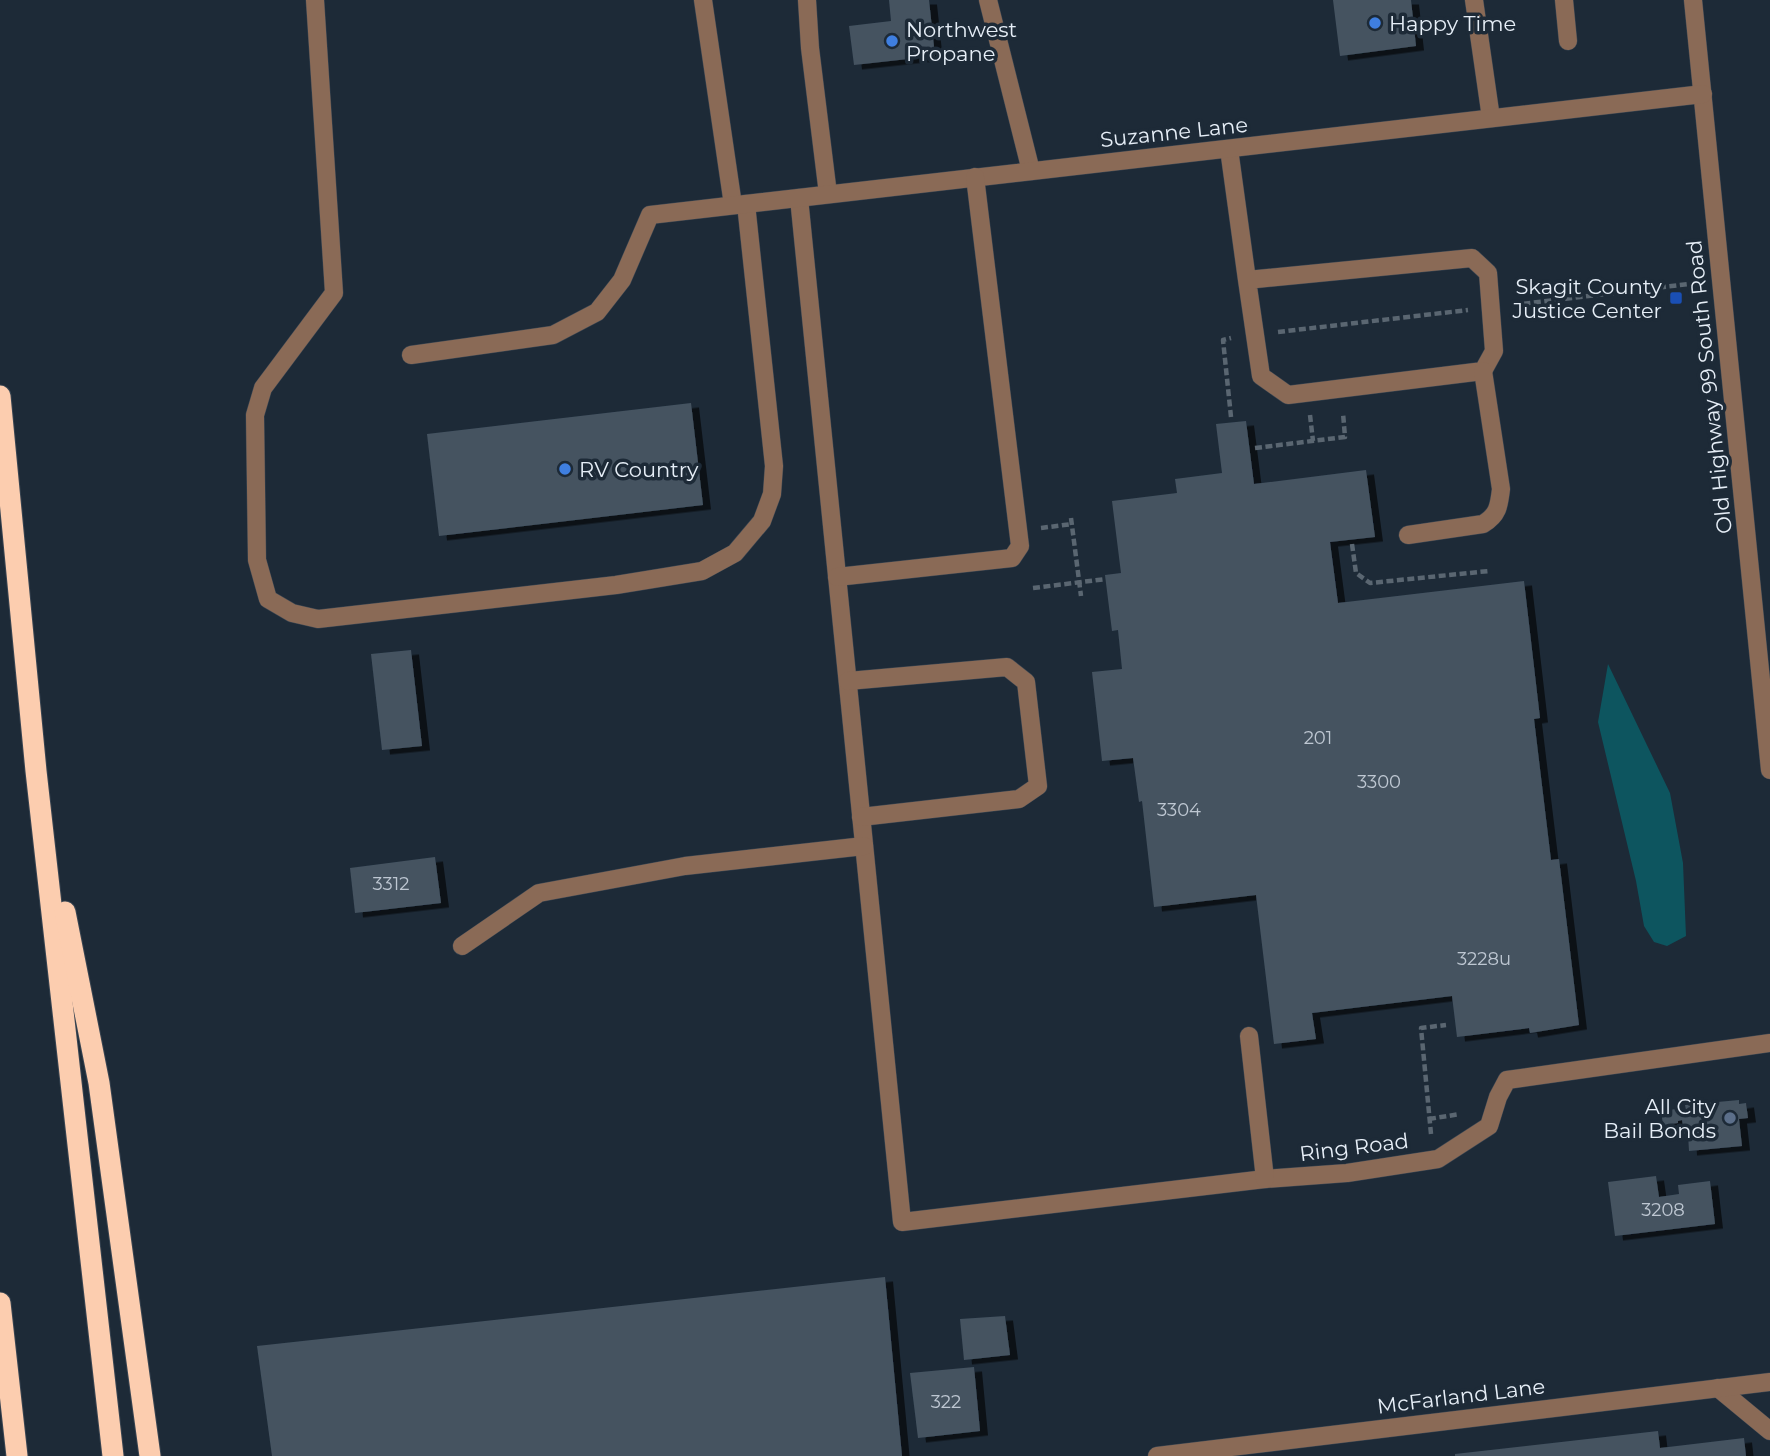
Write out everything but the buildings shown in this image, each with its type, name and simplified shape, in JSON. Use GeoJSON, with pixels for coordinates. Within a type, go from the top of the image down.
{"type":"FeatureCollection","features":[{"type":"Feature","properties":{"kind":"highway"},"geometry":{"type":"LineString","coordinates":[[0,396],[36,771],[113,1456]]}},
{"type":"Feature","properties":{"kind":"highway"},"geometry":{"type":"LineString","coordinates":[[36,771],[99,1083],[149,1456]]}},
{"type":"Feature","properties":{"kind":"highway"},"geometry":{"type":"LineString","coordinates":[[0,1303],[17,1456]]}},
{"type":"Feature","properties":{"kind":"street"},"geometry":{"type":"LineString","coordinates":[[315,0],[334,293],[263,388],[256,415],[257,560],[268,599],[292,613],[318,619],[616,584],[702,571],[735,553],[762,520],[772,494],[774,466],[740,205],[703,0]]}},
{"type":"Feature","properties":{"kind":"street"},"geometry":{"type":"LineString","coordinates":[[807,0],[810,48],[828,194]]}},
{"type":"Feature","properties":{"kind":"street"},"geometry":{"type":"LineString","coordinates":[[988,0],[1031,171]]}},
{"type":"Feature","properties":{"kind":"street"},"geometry":{"type":"LineString","coordinates":[[1475,0],[1491,118]]}},
{"type":"Feature","properties":{"kind":"street"},"geometry":{"type":"LineString","coordinates":[[1564,0],[1568,41]]}},
{"type":"Feature","properties":{"kind":"street","name":"Old Highway 99 South Road"},"geometry":{"type":"LineString","coordinates":[[1693,0],[1770,770]]}},
{"type":"Feature","properties":{"kind":"street","name":"Suzanne Lane"},"geometry":{"type":"LineString","coordinates":[[411,355],[553,335],[597,312],[622,280],[650,215],[1703,94]]}},
{"type":"Feature","properties":{"kind":"street"},"geometry":{"type":"LineString","coordinates":[[1229,149],[1261,376],[1288,395],[1483,371]]}},
{"type":"Feature","properties":{"kind":"street"},"geometry":{"type":"LineString","coordinates":[[837,577],[1012,558],[1020,547],[975,177]]}},
{"type":"Feature","properties":{"kind":"street"},"geometry":{"type":"LineString","coordinates":[[462,946],[539,893],[685,866],[864,846],[799,198]]}},
{"type":"Feature","properties":{"kind":"street"},"geometry":{"type":"LineString","coordinates":[[1247,280],[1472,258],[1488,272],[1493,351],[1483,371],[1502,489],[1499,507],[1492,518],[1483,524],[1408,534]]}},
{"type":"Feature","properties":{"kind":"street"},"geometry":{"type":"LineString","coordinates":[[848,681],[1007,667],[1026,682],[1038,786],[1019,799],[862,817]]}},
{"type":"Feature","properties":{"kind":"street","name":"Ring Road"},"geometry":{"type":"LineString","coordinates":[[864,846],[902,1222],[1265,1179],[1347,1173],[1438,1158],[1489,1126],[1498,1097],[1507,1080],[1770,1043]]}},
{"type":"Feature","properties":{"kind":"street"},"geometry":{"type":"LineString","coordinates":[[1249,1036],[1265,1179]]}},
{"type":"Feature","properties":{"kind":"street","name":"McFarland Lane"},"geometry":{"type":"LineString","coordinates":[[1157,1456],[1770,1382]]}},
{"type":"Feature","properties":{"kind":"street"},"geometry":{"type":"LineString","coordinates":[[1718,1388],[1770,1431]]}},
{"type":"Feature","properties":{"kind":"path"},"geometry":{"type":"LineString","coordinates":[[1513,305],[1688,284]]}},
{"type":"Feature","properties":{"kind":"path"},"geometry":{"type":"LineString","coordinates":[[1271,333],[1472,309]]}},
{"type":"Feature","properties":{"kind":"path"},"geometry":{"type":"LineString","coordinates":[[1231,338],[1223,340],[1231,417]]}},
{"type":"Feature","properties":{"kind":"path"},"geometry":{"type":"LineString","coordinates":[[1255,448],[1345,437],[1342,408]]}},
{"type":"Feature","properties":{"kind":"path"},"geometry":{"type":"LineString","coordinates":[[1309,410],[1313,441]]}},
{"type":"Feature","properties":{"kind":"path"},"geometry":{"type":"LineString","coordinates":[[1038,528],[1072,521],[1081,596]]}},
{"type":"Feature","properties":{"kind":"path"},"geometry":{"type":"LineString","coordinates":[[1352,544],[1356,573],[1370,583],[1489,571]]}},
{"type":"Feature","properties":{"kind":"path"},"geometry":{"type":"LineString","coordinates":[[1033,588],[1106,579]]}},
{"type":"Feature","properties":{"kind":"path"},"geometry":{"type":"LineString","coordinates":[[1446,1025],[1421,1028],[1433,1151],[1449,1151]]}},
{"type":"Feature","properties":{"kind":"path"},"geometry":{"type":"LineString","coordinates":[[1429,1119],[1469,1113]]}},
{"type":"Feature","properties":{"kind":"water"},"geometry":{"type":"Polygon","coordinates":[[[1608,664],[1670,793],[1683,863],[1686,936],[1667,946],[1654,942],[1644,926],[1598,722],[1608,664]]]}},
{"type":"Feature","properties":{"kind":"place","name":"Happy Time"},"geometry":{"type":"Point","coordinates":[1375,23]}},
{"type":"Feature","properties":{"kind":"place","name":"Northwest Propane"},"geometry":{"type":"Point","coordinates":[892,41]}},
{"type":"Feature","properties":{"kind":"place","name":"Skagit County Justice Center"},"geometry":{"type":"Point","coordinates":[1676,298]}},
{"type":"Feature","properties":{"kind":"place","name":"RV Country"},"geometry":{"type":"Point","coordinates":[565,469]}},
{"type":"Feature","properties":{"kind":"place","name":"All City Bail Bonds"},"geometry":{"type":"Point","coordinates":[1730,1118]}}]}
